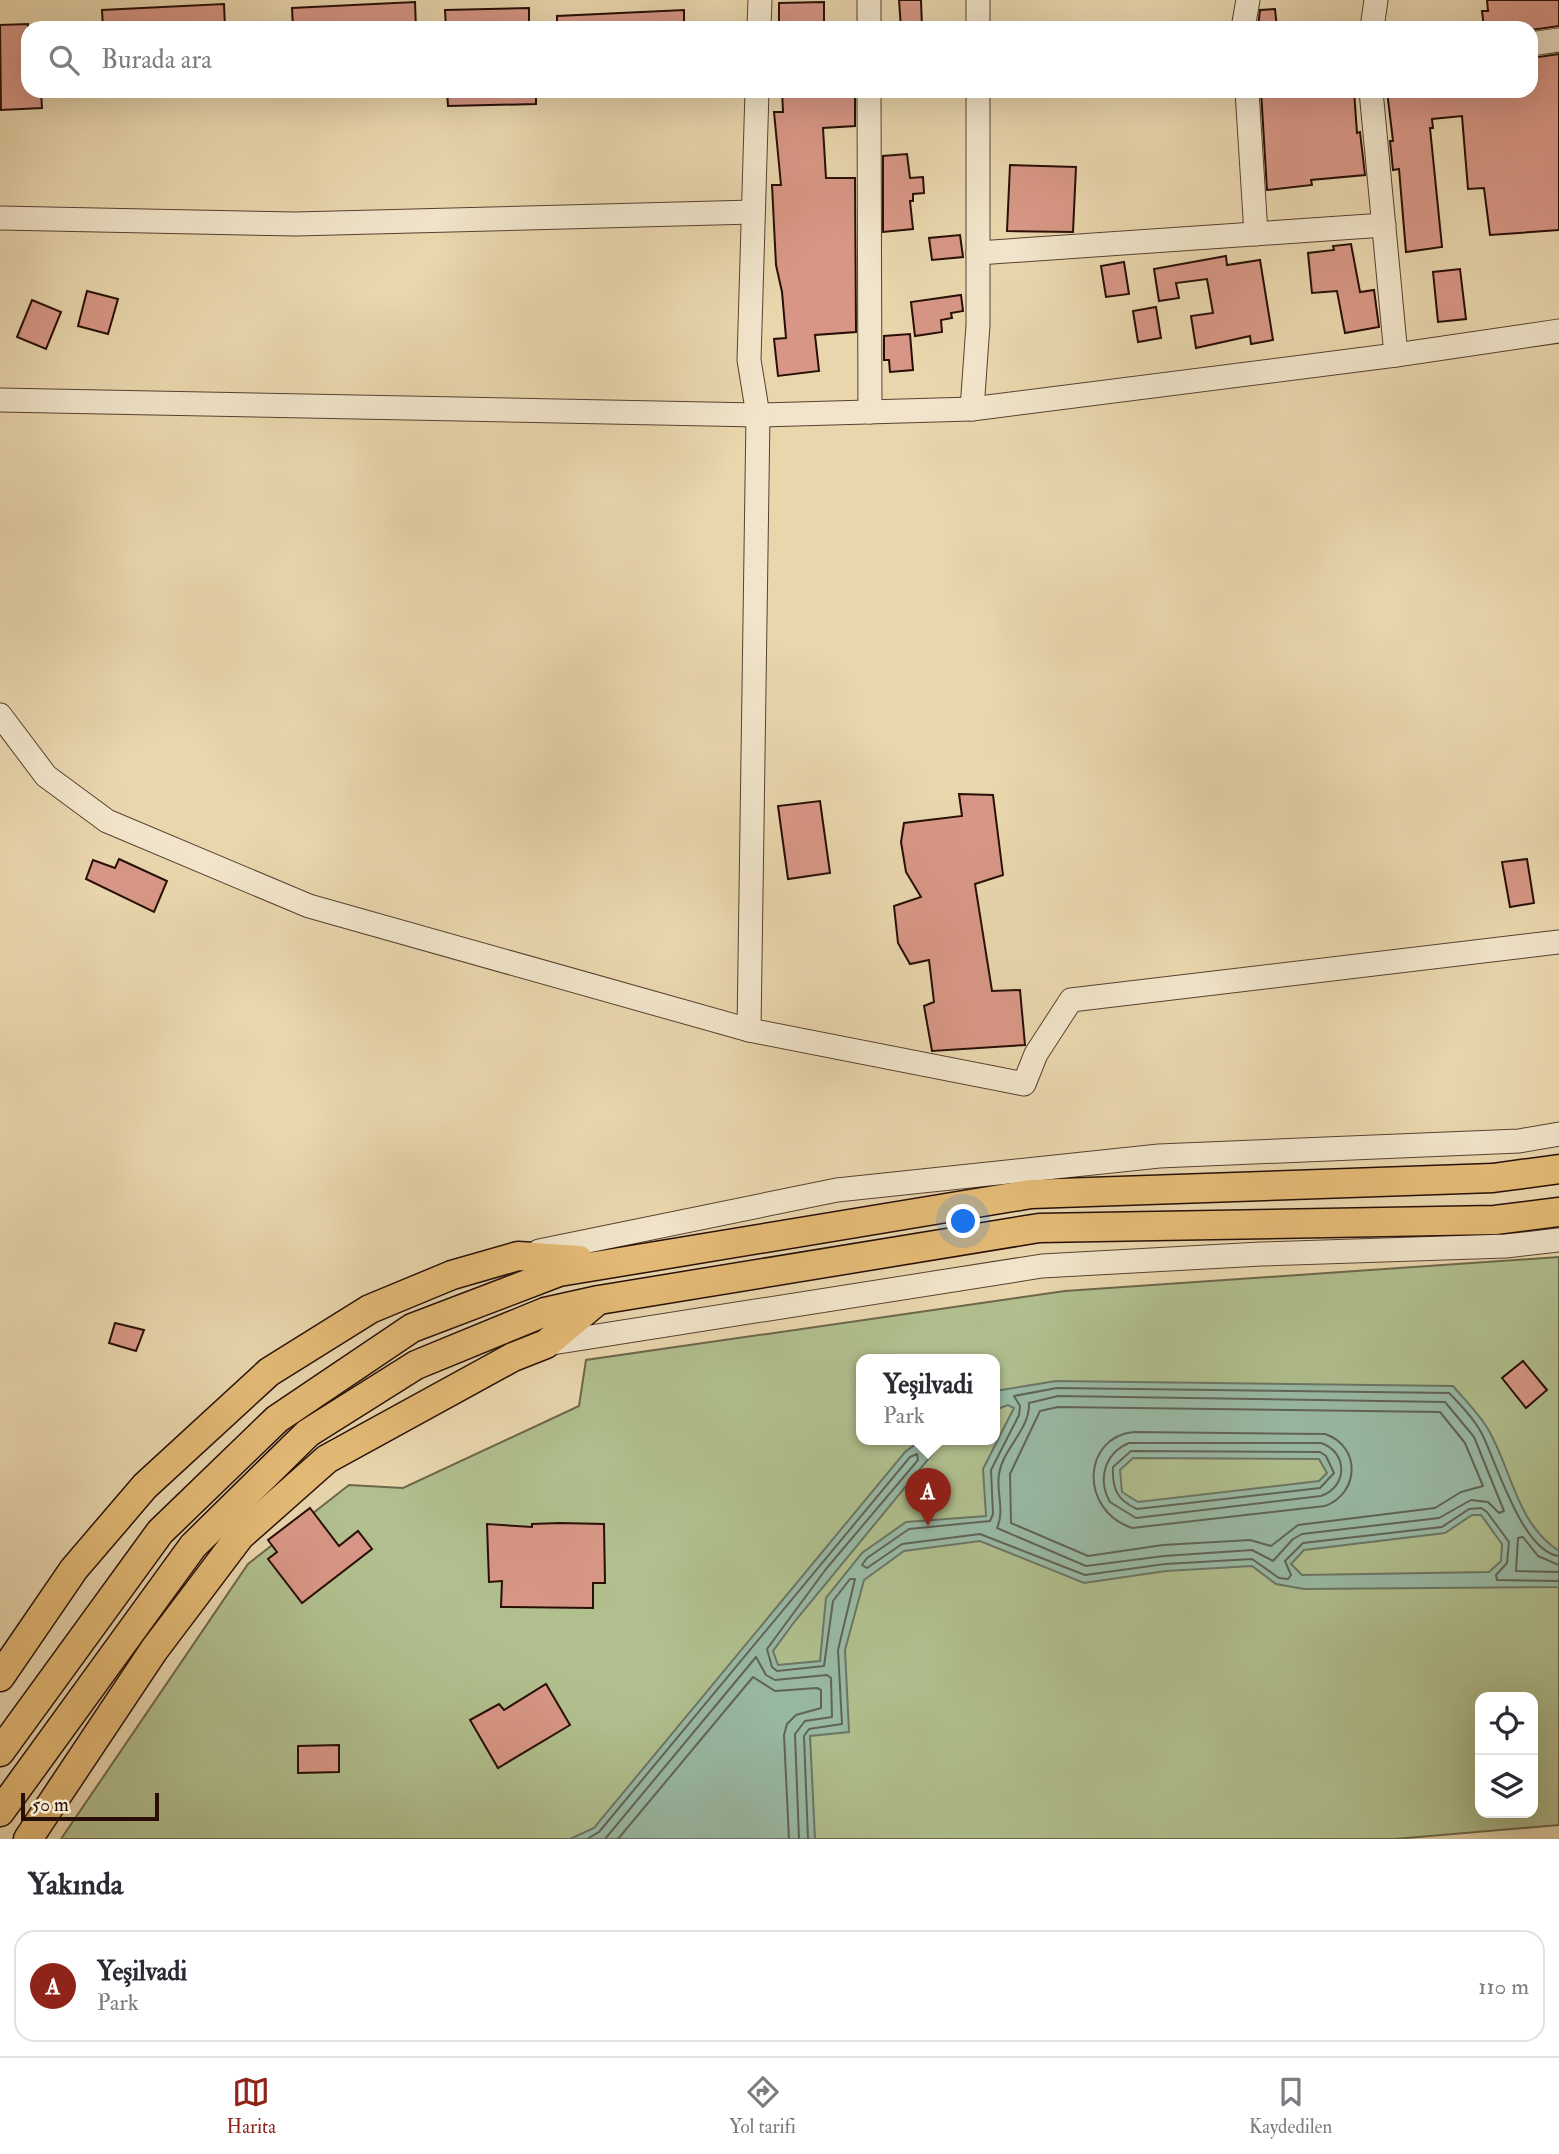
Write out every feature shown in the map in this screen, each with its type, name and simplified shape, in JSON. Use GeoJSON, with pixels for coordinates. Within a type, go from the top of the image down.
{"type":"FeatureCollection","features":[{"type":"Feature","properties":{"kind":"main road"},"geometry":{"type":"LineString","coordinates":[[0,1752],[160,1532],[277,1419],[412,1328],[559,1272],[1031,1194],[1493,1178],[1559,1169]]}},
{"type":"Feature","properties":{"kind":"main road"},"geometry":{"type":"LineString","coordinates":[[0,1812],[193,1546],[308,1433],[416,1365],[545,1311],[1040,1228],[1495,1220],[1559,1212]]}},
{"type":"Feature","properties":{"kind":"main road"},"geometry":{"type":"LineString","coordinates":[[0,1676],[74,1570],[145,1486],[269,1372],[370,1310],[452,1275],[517,1256],[610,1262]]}},
{"type":"Feature","properties":{"kind":"main road"},"geometry":{"type":"LineString","coordinates":[[28,1839],[154,1650],[240,1536],[327,1460],[513,1357],[546,1344],[599,1300]]}},
{"type":"Feature","properties":{"kind":"street"},"geometry":{"type":"LineString","coordinates":[[759,21],[760,0]]}},
{"type":"Feature","properties":{"kind":"street"},"geometry":{"type":"LineString","coordinates":[[869,0],[869,21]]}},
{"type":"Feature","properties":{"kind":"street"},"geometry":{"type":"LineString","coordinates":[[978,0],[978,21]]}},
{"type":"Feature","properties":{"kind":"street"},"geometry":{"type":"LineString","coordinates":[[1244,21],[1248,0]]}},
{"type":"Feature","properties":{"kind":"street"},"geometry":{"type":"LineString","coordinates":[[1373,21],[1376,0]]}},
{"type":"Feature","properties":{"kind":"street"},"geometry":{"type":"LineString","coordinates":[[1538,43],[1559,40]]}},
{"type":"Feature","properties":{"kind":"street"},"geometry":{"type":"LineString","coordinates":[[749,1030],[758,415],[749,359],[757,98]]}},
{"type":"Feature","properties":{"kind":"street"},"geometry":{"type":"LineString","coordinates":[[869,98],[870,412]]}},
{"type":"Feature","properties":{"kind":"street"},"geometry":{"type":"LineString","coordinates":[[972,409],[978,253],[978,98]]}},
{"type":"Feature","properties":{"kind":"street"},"geometry":{"type":"LineString","coordinates":[[1247,98],[1256,234]]}},
{"type":"Feature","properties":{"kind":"street"},"geometry":{"type":"LineString","coordinates":[[1372,98],[1396,355]]}},
{"type":"Feature","properties":{"kind":"street"},"geometry":{"type":"LineString","coordinates":[[0,218],[296,224],[753,212]]}},
{"type":"Feature","properties":{"kind":"street"},"geometry":{"type":"LineString","coordinates":[[978,253],[1384,225]]}},
{"type":"Feature","properties":{"kind":"street"},"geometry":{"type":"LineString","coordinates":[[0,400],[758,415],[972,409],[1396,355],[1559,331]]}},
{"type":"Feature","properties":{"kind":"street"},"geometry":{"type":"LineString","coordinates":[[0,715],[46,776],[107,821],[309,906],[749,1030],[1024,1084],[1036,1054],[1071,1000],[1559,942]]}},
{"type":"Feature","properties":{"kind":"street"},"geometry":{"type":"LineString","coordinates":[[517,1256],[837,1191],[1159,1156],[1519,1141],[1559,1134]]}},
{"type":"Feature","properties":{"kind":"street"},"geometry":{"type":"LineString","coordinates":[[546,1344],[1042,1266],[1261,1254],[1506,1246],[1559,1240]]}},
{"type":"Feature","properties":{"kind":"shaded area"},"geometry":{"type":"Polygon","coordinates":[[[1559,1257],[1559,1825],[1395,1839],[61,1839],[248,1564],[349,1485],[403,1488],[579,1406],[586,1360],[1065,1291],[1559,1257]]]}},
{"type":"Feature","properties":{"kind":"water"},"geometry":{"type":"Polygon","coordinates":[[[1056,1381],[1453,1386],[1488,1429],[1516,1495],[1533,1526],[1559,1551],[1559,1587],[1304,1589],[1276,1584],[1252,1566],[1166,1571],[1084,1583],[980,1541],[904,1551],[864,1580],[845,1650],[849,1732],[810,1736],[815,1839],[570,1839],[594,1828],[905,1452],[914,1445],[940,1445],[795,1621],[773,1651],[778,1665],[820,1661],[826,1598],[862,1553],[906,1522],[986,1516],[983,1469],[995,1445],[1000,1445],[1000,1436],[1014,1408],[1008,1405],[1000,1408],[1000,1390],[1056,1381]],[[1133,1458],[1120,1470],[1122,1492],[1138,1502],[1319,1481],[1327,1473],[1319,1459],[1133,1458]],[[1472,1515],[1445,1533],[1304,1550],[1291,1564],[1302,1575],[1489,1572],[1501,1561],[1502,1544],[1481,1515],[1472,1515]]]}},
{"type":"Feature","properties":{"kind":"building"},"geometry":{"type":"Polygon","coordinates":[[[899,0],[921,0],[922,21],[900,21],[899,0]]]}},
{"type":"Feature","properties":{"kind":"building"},"geometry":{"type":"Polygon","coordinates":[[[1487,0],[1559,0],[1559,26],[1538,29],[1538,21],[1483,21],[1482,11],[1488,11],[1487,0]]]}},
{"type":"Feature","properties":{"kind":"building"},"geometry":{"type":"Polygon","coordinates":[[[415,2],[416,21],[293,21],[292,8],[415,2]]]}},
{"type":"Feature","properties":{"kind":"building"},"geometry":{"type":"Polygon","coordinates":[[[824,2],[824,21],[779,21],[779,3],[824,2]]]}},
{"type":"Feature","properties":{"kind":"building"},"geometry":{"type":"Polygon","coordinates":[[[224,4],[225,21],[103,21],[102,10],[224,4]]]}},
{"type":"Feature","properties":{"kind":"building"},"geometry":{"type":"Polygon","coordinates":[[[529,8],[529,21],[446,21],[445,10],[529,8]]]}},
{"type":"Feature","properties":{"kind":"building"},"geometry":{"type":"Polygon","coordinates":[[[1275,9],[1276,21],[1259,21],[1260,10],[1275,9]]]}},
{"type":"Feature","properties":{"kind":"building"},"geometry":{"type":"Polygon","coordinates":[[[684,10],[684,21],[557,21],[557,16],[684,10]]]}},
{"type":"Feature","properties":{"kind":"building"},"geometry":{"type":"Polygon","coordinates":[[[21,24],[21,98],[41,98],[42,108],[1,110],[0,25],[21,24]]]}},
{"type":"Feature","properties":{"kind":"building"},"geometry":{"type":"Polygon","coordinates":[[[1559,54],[1559,230],[1490,235],[1484,188],[1468,189],[1462,116],[1432,119],[1433,128],[1430,128],[1442,247],[1406,252],[1399,169],[1393,170],[1388,98],[1538,98],[1538,57],[1559,54]]]}},
{"type":"Feature","properties":{"kind":"building"},"geometry":{"type":"Polygon","coordinates":[[[447,98],[536,98],[536,104],[448,106],[447,98]]]}},
{"type":"Feature","properties":{"kind":"building"},"geometry":{"type":"Polygon","coordinates":[[[782,98],[855,98],[855,126],[823,128],[826,178],[855,178],[856,332],[815,335],[819,371],[778,376],[774,339],[786,338],[782,292],[776,265],[772,185],[781,185],[774,112],[783,112],[782,98]]]}},
{"type":"Feature","properties":{"kind":"building"},"geometry":{"type":"Polygon","coordinates":[[[1261,98],[1354,98],[1357,133],[1360,132],[1365,175],[1311,180],[1312,185],[1267,190],[1261,98]]]}},
{"type":"Feature","properties":{"kind":"building"},"geometry":{"type":"Polygon","coordinates":[[[907,154],[910,178],[923,177],[924,193],[913,194],[913,201],[910,201],[913,229],[883,232],[883,156],[907,154]]]}},
{"type":"Feature","properties":{"kind":"building"},"geometry":{"type":"Polygon","coordinates":[[[1010,165],[1076,167],[1073,232],[1007,231],[1010,165]]]}},
{"type":"Feature","properties":{"kind":"building"},"geometry":{"type":"Polygon","coordinates":[[[960,235],[963,257],[932,260],[929,238],[960,235]]]}},
{"type":"Feature","properties":{"kind":"building"},"geometry":{"type":"Polygon","coordinates":[[[1351,244],[1360,292],[1374,290],[1379,327],[1345,333],[1337,291],[1312,293],[1308,253],[1334,250],[1333,246],[1351,244]]]}},
{"type":"Feature","properties":{"kind":"building"},"geometry":{"type":"Polygon","coordinates":[[[1226,256],[1227,265],[1260,260],[1273,340],[1251,344],[1250,336],[1196,348],[1191,316],[1213,313],[1207,279],[1176,283],[1179,298],[1159,301],[1154,269],[1226,256]]]}},
{"type":"Feature","properties":{"kind":"building"},"geometry":{"type":"Polygon","coordinates":[[[1124,262],[1129,294],[1106,297],[1101,266],[1124,262]]]}},
{"type":"Feature","properties":{"kind":"building"},"geometry":{"type":"Polygon","coordinates":[[[1460,269],[1466,319],[1438,322],[1433,272],[1460,269]]]}},
{"type":"Feature","properties":{"kind":"building"},"geometry":{"type":"Polygon","coordinates":[[[87,291],[118,299],[108,334],[78,326],[87,291]]]}},
{"type":"Feature","properties":{"kind":"building"},"geometry":{"type":"Polygon","coordinates":[[[961,295],[963,311],[951,313],[952,318],[941,320],[942,332],[915,336],[911,302],[961,295]]]}},
{"type":"Feature","properties":{"kind":"building"},"geometry":{"type":"Polygon","coordinates":[[[32,300],[61,312],[46,349],[17,337],[32,300]]]}},
{"type":"Feature","properties":{"kind":"building"},"geometry":{"type":"Polygon","coordinates":[[[1156,307],[1161,338],[1138,342],[1133,311],[1156,307]]]}},
{"type":"Feature","properties":{"kind":"building"},"geometry":{"type":"Polygon","coordinates":[[[910,334],[913,370],[890,372],[889,360],[884,360],[884,336],[910,334]]]}},
{"type":"Feature","properties":{"kind":"building"},"geometry":{"type":"Polygon","coordinates":[[[959,794],[993,795],[1003,875],[975,884],[992,991],[1020,990],[1025,1045],[932,1051],[924,1006],[934,1002],[929,960],[910,964],[898,943],[894,906],[921,897],[906,872],[901,842],[904,823],[962,816],[959,794]]]}},
{"type":"Feature","properties":{"kind":"building"},"geometry":{"type":"Polygon","coordinates":[[[820,801],[830,873],[788,879],[778,806],[820,801]]]}},
{"type":"Feature","properties":{"kind":"building"},"geometry":{"type":"Polygon","coordinates":[[[119,859],[167,881],[154,912],[86,879],[93,860],[115,868],[119,859]]]}},
{"type":"Feature","properties":{"kind":"building"},"geometry":{"type":"Polygon","coordinates":[[[1527,859],[1534,903],[1510,907],[1502,862],[1527,859]]]}},
{"type":"Feature","properties":{"kind":"building"},"geometry":{"type":"Polygon","coordinates":[[[115,1323],[144,1330],[136,1351],[109,1343],[115,1323]]]}},
{"type":"Feature","properties":{"kind":"building"},"geometry":{"type":"Polygon","coordinates":[[[1523,1361],[1547,1390],[1526,1408],[1502,1378],[1523,1361]]]}},
{"type":"Feature","properties":{"kind":"building"},"geometry":{"type":"Polygon","coordinates":[[[310,1508],[339,1546],[358,1531],[372,1549],[302,1603],[268,1559],[277,1552],[268,1540],[310,1508]]]}},
{"type":"Feature","properties":{"kind":"building"},"geometry":{"type":"Polygon","coordinates":[[[487,1524],[532,1527],[532,1524],[604,1524],[605,1583],[593,1583],[593,1608],[501,1607],[502,1581],[489,1582],[487,1524]]]}},
{"type":"Feature","properties":{"kind":"building"},"geometry":{"type":"Polygon","coordinates":[[[546,1684],[570,1725],[498,1768],[470,1720],[499,1704],[504,1710],[546,1684]]]}},
{"type":"Feature","properties":{"kind":"building"},"geometry":{"type":"Polygon","coordinates":[[[339,1745],[339,1772],[298,1773],[298,1746],[339,1745]]]}},
{"type":"Feature","properties":{"kind":"place","name":"Yeşilvadi"},"geometry":{"type":"Point","coordinates":[928,1526]}}]}
